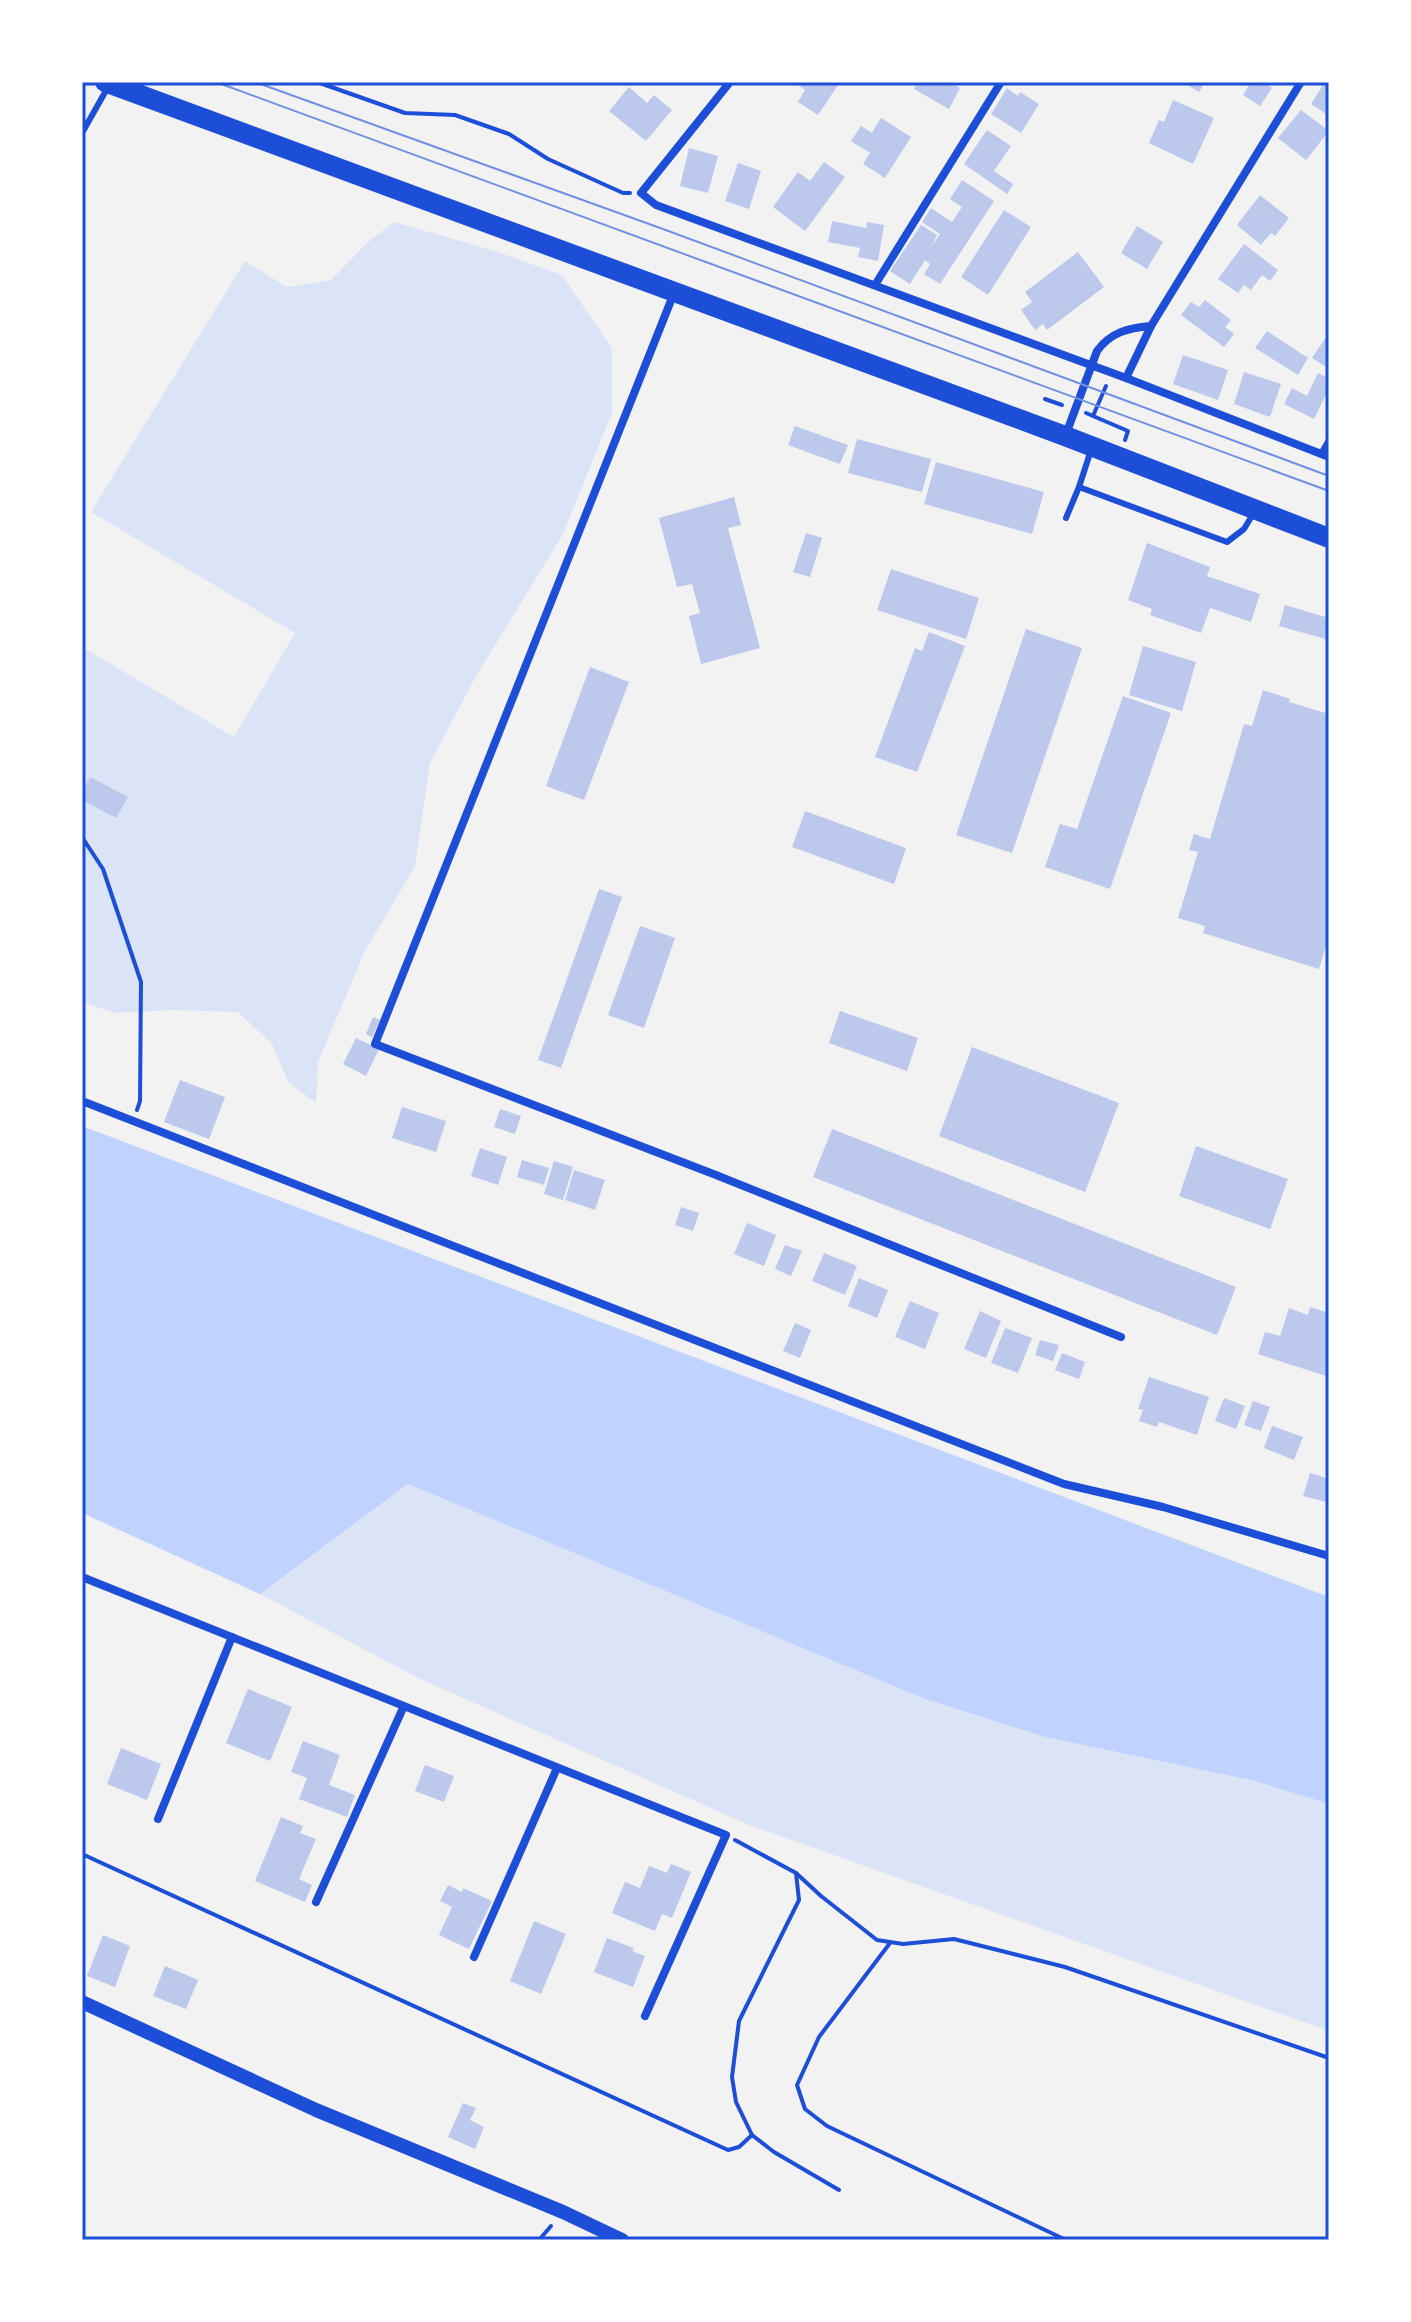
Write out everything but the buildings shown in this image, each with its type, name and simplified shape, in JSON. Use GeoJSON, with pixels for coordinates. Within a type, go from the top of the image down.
{"type":"FeatureCollection","features":[{"type":"Feature","properties":{"kind":"main road"},"geometry":{"type":"LineString","coordinates":[[107,83],[1065,436],[1329,538]]}},
{"type":"Feature","properties":{"kind":"street"},"geometry":{"type":"LineString","coordinates":[[730,82],[641,193],[656,205],[1092,365],[1326,455],[1329,442]]}},
{"type":"Feature","properties":{"kind":"street"},"geometry":{"type":"LineString","coordinates":[[875,285],[1001,82]]}},
{"type":"Feature","properties":{"kind":"street"},"geometry":{"type":"LineString","coordinates":[[1126,378],[1151,326],[1301,82]]}},
{"type":"Feature","properties":{"kind":"street"},"geometry":{"type":"LineString","coordinates":[[675,292],[375,1044],[1121,1337]]}},
{"type":"Feature","properties":{"kind":"street"},"geometry":{"type":"LineString","coordinates":[[1065,436],[1104,342],[1131,327],[1151,326]]}},
{"type":"Feature","properties":{"kind":"street"},"geometry":{"type":"LineString","coordinates":[[82,1101],[1064,1484],[1163,1507],[1329,1556]]}},
{"type":"Feature","properties":{"kind":"street"},"geometry":{"type":"LineString","coordinates":[[82,1577],[726,1835],[645,2016]]}},
{"type":"Feature","properties":{"kind":"street"},"geometry":{"type":"LineString","coordinates":[[158,1819],[232,1637]]}},
{"type":"Feature","properties":{"kind":"street"},"geometry":{"type":"LineString","coordinates":[[316,1902],[403,1708]]}},
{"type":"Feature","properties":{"kind":"street"},"geometry":{"type":"LineString","coordinates":[[474,1957],[557,1768]]}},
{"type":"Feature","properties":{"kind":"street"},"geometry":{"type":"LineString","coordinates":[[82,2002],[316,2110],[563,2212],[622,2240]]}},
{"type":"Feature","properties":{"kind":"lane"},"geometry":{"type":"LineString","coordinates":[[82,133],[107,83]]}},
{"type":"Feature","properties":{"kind":"lane"},"geometry":{"type":"LineString","coordinates":[[1066,518],[1092,447]]}},
{"type":"Feature","properties":{"kind":"lane"},"geometry":{"type":"LineString","coordinates":[[1079,487],[1227,542],[1244,529],[1256,509]]}},
{"type":"Feature","properties":{"kind":"path"},"geometry":{"type":"LineString","coordinates":[[317,82],[405,113],[455,115],[509,134],[548,159],[623,193],[641,193]]}},
{"type":"Feature","properties":{"kind":"path"},"geometry":{"type":"LineString","coordinates":[[1088,375],[1109,381],[1093,416]]}},
{"type":"Feature","properties":{"kind":"path"},"geometry":{"type":"LineString","coordinates":[[82,837],[103,869],[141,982],[140,1101]]}},
{"type":"Feature","properties":{"kind":"path"},"geometry":{"type":"LineString","coordinates":[[726,1835],[796,1873],[877,1940],[903,1944],[954,1939],[1065,1967],[1329,2058]]}},
{"type":"Feature","properties":{"kind":"path"},"geometry":{"type":"LineString","coordinates":[[82,1854],[728,2150],[739,2147],[752,2135]]}},
{"type":"Feature","properties":{"kind":"path"},"geometry":{"type":"LineString","coordinates":[[796,1873],[799,1900],[739,2021],[732,2077],[736,2102],[752,2135],[774,2152],[839,2190]]}},
{"type":"Feature","properties":{"kind":"path"},"geometry":{"type":"LineString","coordinates":[[890,1942],[819,2037],[797,2085],[805,2109],[827,2126],[1066,2240]]}},
{"type":"Feature","properties":{"kind":"shaded area"},"geometry":{"type":"Polygon","coordinates":[[[394,222],[498,252],[562,275],[612,348],[612,413],[562,536],[476,676],[430,763],[415,866],[365,951],[318,1062],[316,1103],[288,1082],[272,1044],[238,1012],[173,1010],[115,1013],[82,1002],[82,647],[234,737],[295,633],[91,512],[245,261],[287,287],[331,280],[368,242],[394,222]]]}},
{"type":"Feature","properties":{"kind":"shaded area"},"geometry":{"type":"Polygon","coordinates":[[[408,1484],[925,1699],[1045,1737],[1255,1781],[1329,1804],[1329,2031],[749,1825],[418,1678],[260,1594],[408,1484]]]}},
{"type":"Feature","properties":{"kind":"water"},"geometry":{"type":"Polygon","coordinates":[[[82,1126],[1329,1597],[1329,1804],[1255,1781],[1045,1737],[925,1699],[408,1484],[260,1594],[82,1513],[82,1126]]]}},
{"type":"Feature","properties":{"kind":"tram line"},"geometry":{"type":"LineString","coordinates":[[216,82],[1329,491]]}},
{"type":"Feature","properties":{"kind":"tram line"},"geometry":{"type":"LineString","coordinates":[[255,82],[663,229],[1329,476]]}}]}
